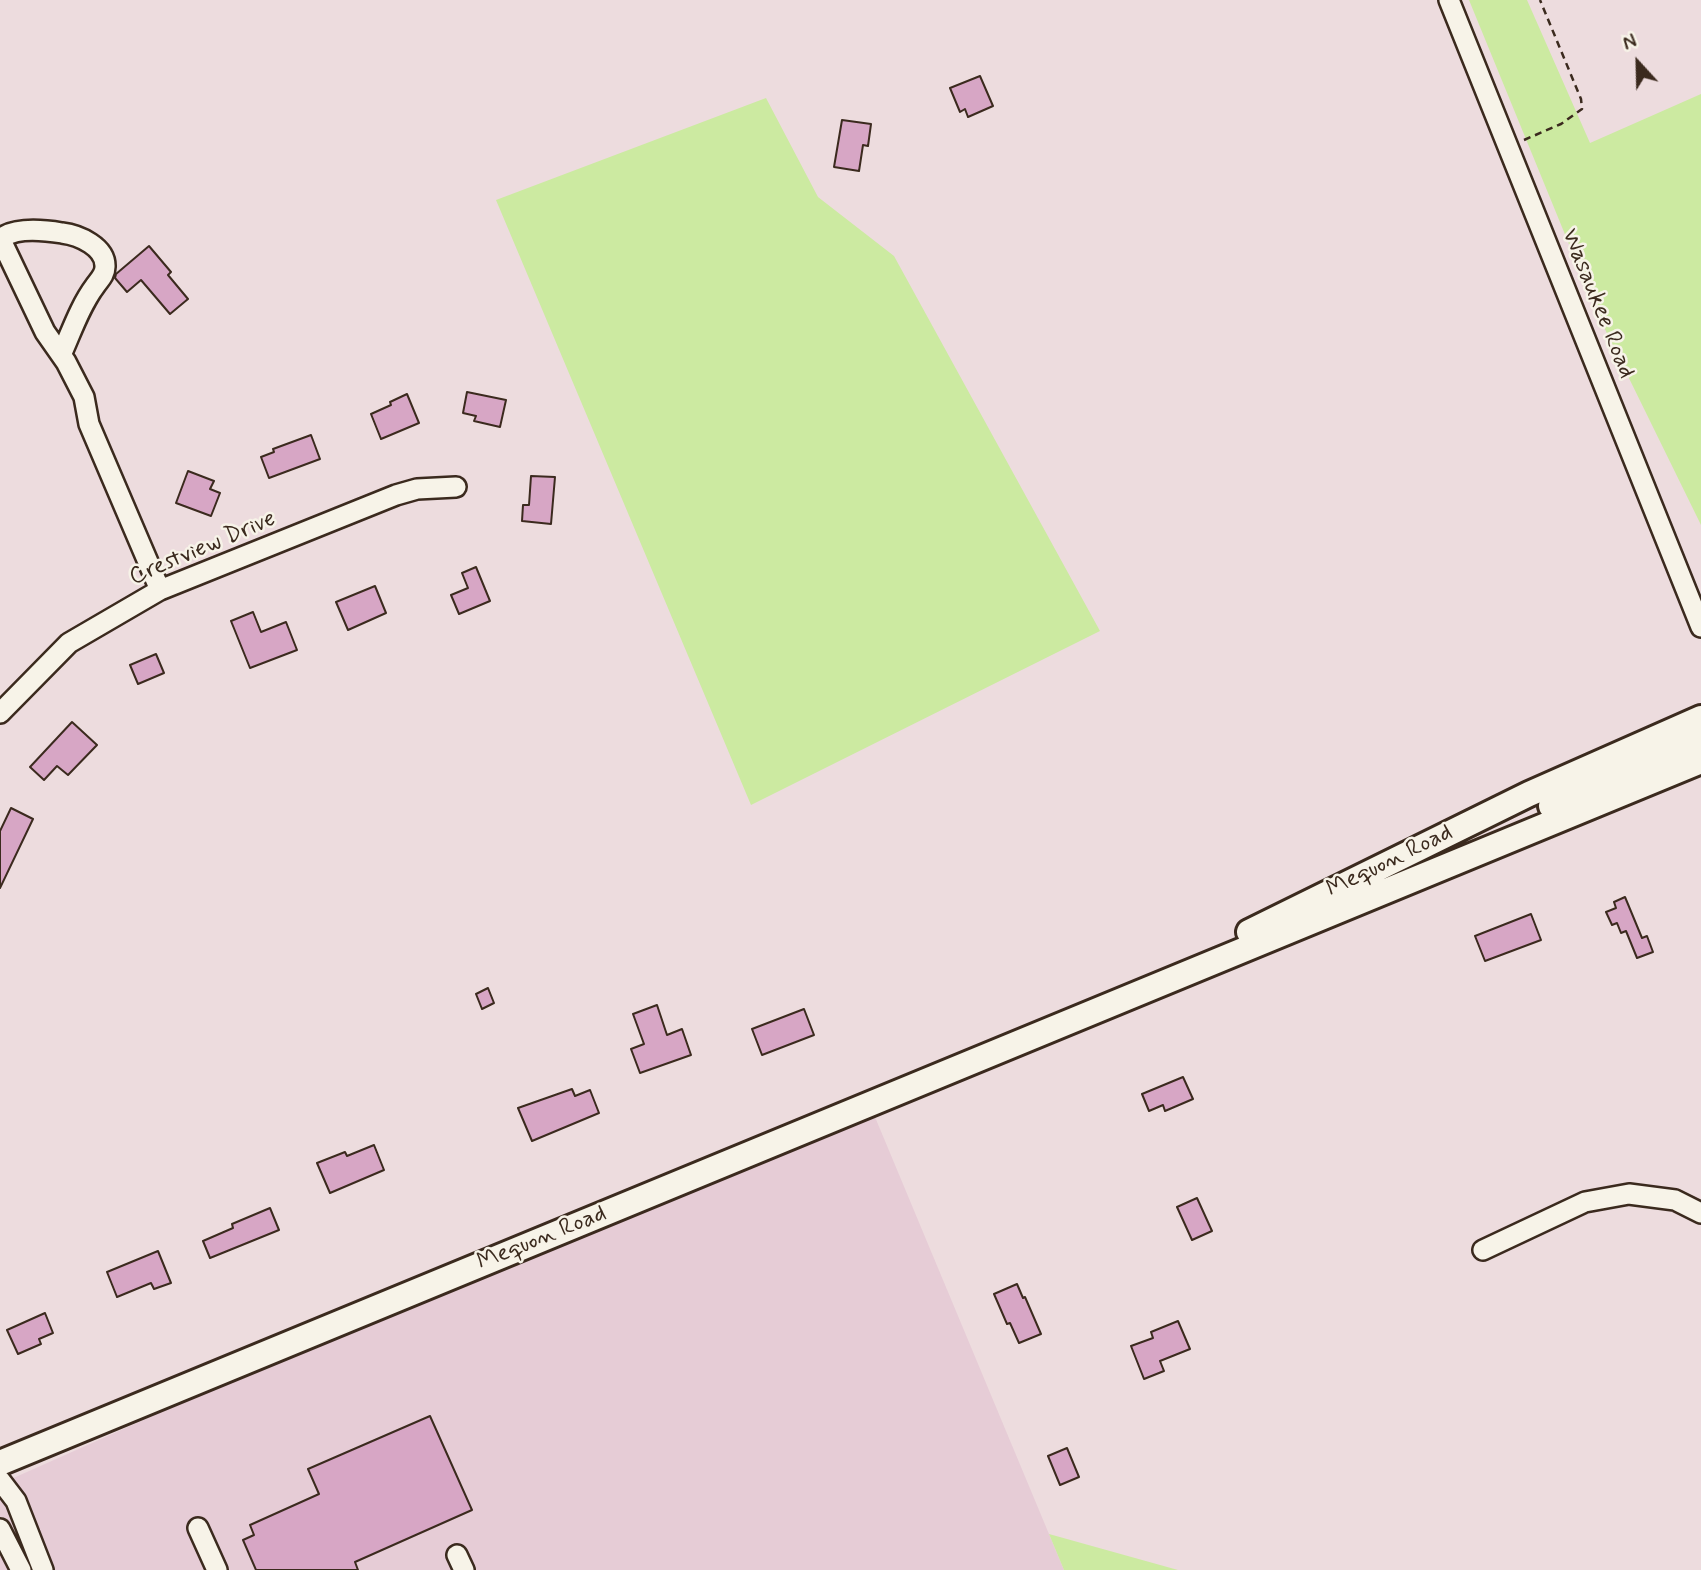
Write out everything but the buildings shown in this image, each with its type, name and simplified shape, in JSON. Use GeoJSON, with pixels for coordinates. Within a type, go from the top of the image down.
{"type":"FeatureCollection","features":[{"type":"Feature","properties":{"kind":"main road","name":"Mequon Road"},"geometry":{"type":"LineString","coordinates":[[1084,1015],[1428,842],[1701,718]]}},
{"type":"Feature","properties":{"kind":"main road"},"geometry":{"type":"LineString","coordinates":[[1363,902],[1503,829],[1603,781],[1701,739]]}},
{"type":"Feature","properties":{"kind":"main road","name":"Mequon Road"},"geometry":{"type":"LineString","coordinates":[[0,1463],[1701,761]]}},
{"type":"Feature","properties":{"kind":"street","name":"Wasaukee Road"},"geometry":{"type":"LineString","coordinates":[[1449,0],[1701,627]]}},
{"type":"Feature","properties":{"kind":"street"},"geometry":{"type":"LineString","coordinates":[[61,355],[89,296],[104,273],[103,257],[87,242],[65,233],[9,233],[3,237],[2,242],[45,332],[84,397],[89,424],[160,590]]}},
{"type":"Feature","properties":{"kind":"street","name":"Crestview Drive"},"geometry":{"type":"LineString","coordinates":[[0,713],[69,643],[160,590],[396,495],[417,489],[456,487]]}},
{"type":"Feature","properties":{"kind":"street"},"geometry":{"type":"LineString","coordinates":[[1483,1250],[1586,1202],[1629,1194],[1675,1200],[1701,1213]]}},
{"type":"Feature","properties":{"kind":"street"},"geometry":{"type":"LineString","coordinates":[[0,1480],[16,1502],[43,1570]]}},
{"type":"Feature","properties":{"kind":"street"},"geometry":{"type":"LineString","coordinates":[[198,1528],[217,1570]]}},
{"type":"Feature","properties":{"kind":"street"},"geometry":{"type":"LineString","coordinates":[[0,1529],[21,1570]]}},
{"type":"Feature","properties":{"kind":"path"},"geometry":{"type":"LineString","coordinates":[[1508,147],[1561,124],[1582,109],[1581,99],[1540,0]]}},
{"type":"Feature","properties":{"kind":"shaded area"},"geometry":{"type":"Polygon","coordinates":[[[875,1117],[1064,1570],[0,1570],[0,1484],[229,1382],[875,1117]]]}},
{"type":"Feature","properties":{"kind":"green space"},"geometry":{"type":"Polygon","coordinates":[[[1469,0],[1527,0],[1590,143],[1701,94],[1701,525],[1598,315],[1469,0]]]}},
{"type":"Feature","properties":{"kind":"green space"},"geometry":{"type":"Polygon","coordinates":[[[766,98],[818,197],[894,256],[1100,631],[751,805],[496,200],[766,98]]]}},
{"type":"Feature","properties":{"kind":"green space"},"geometry":{"type":"Polygon","coordinates":[[[1049,1534],[1178,1570],[1064,1570],[1049,1534]]]}}]}
